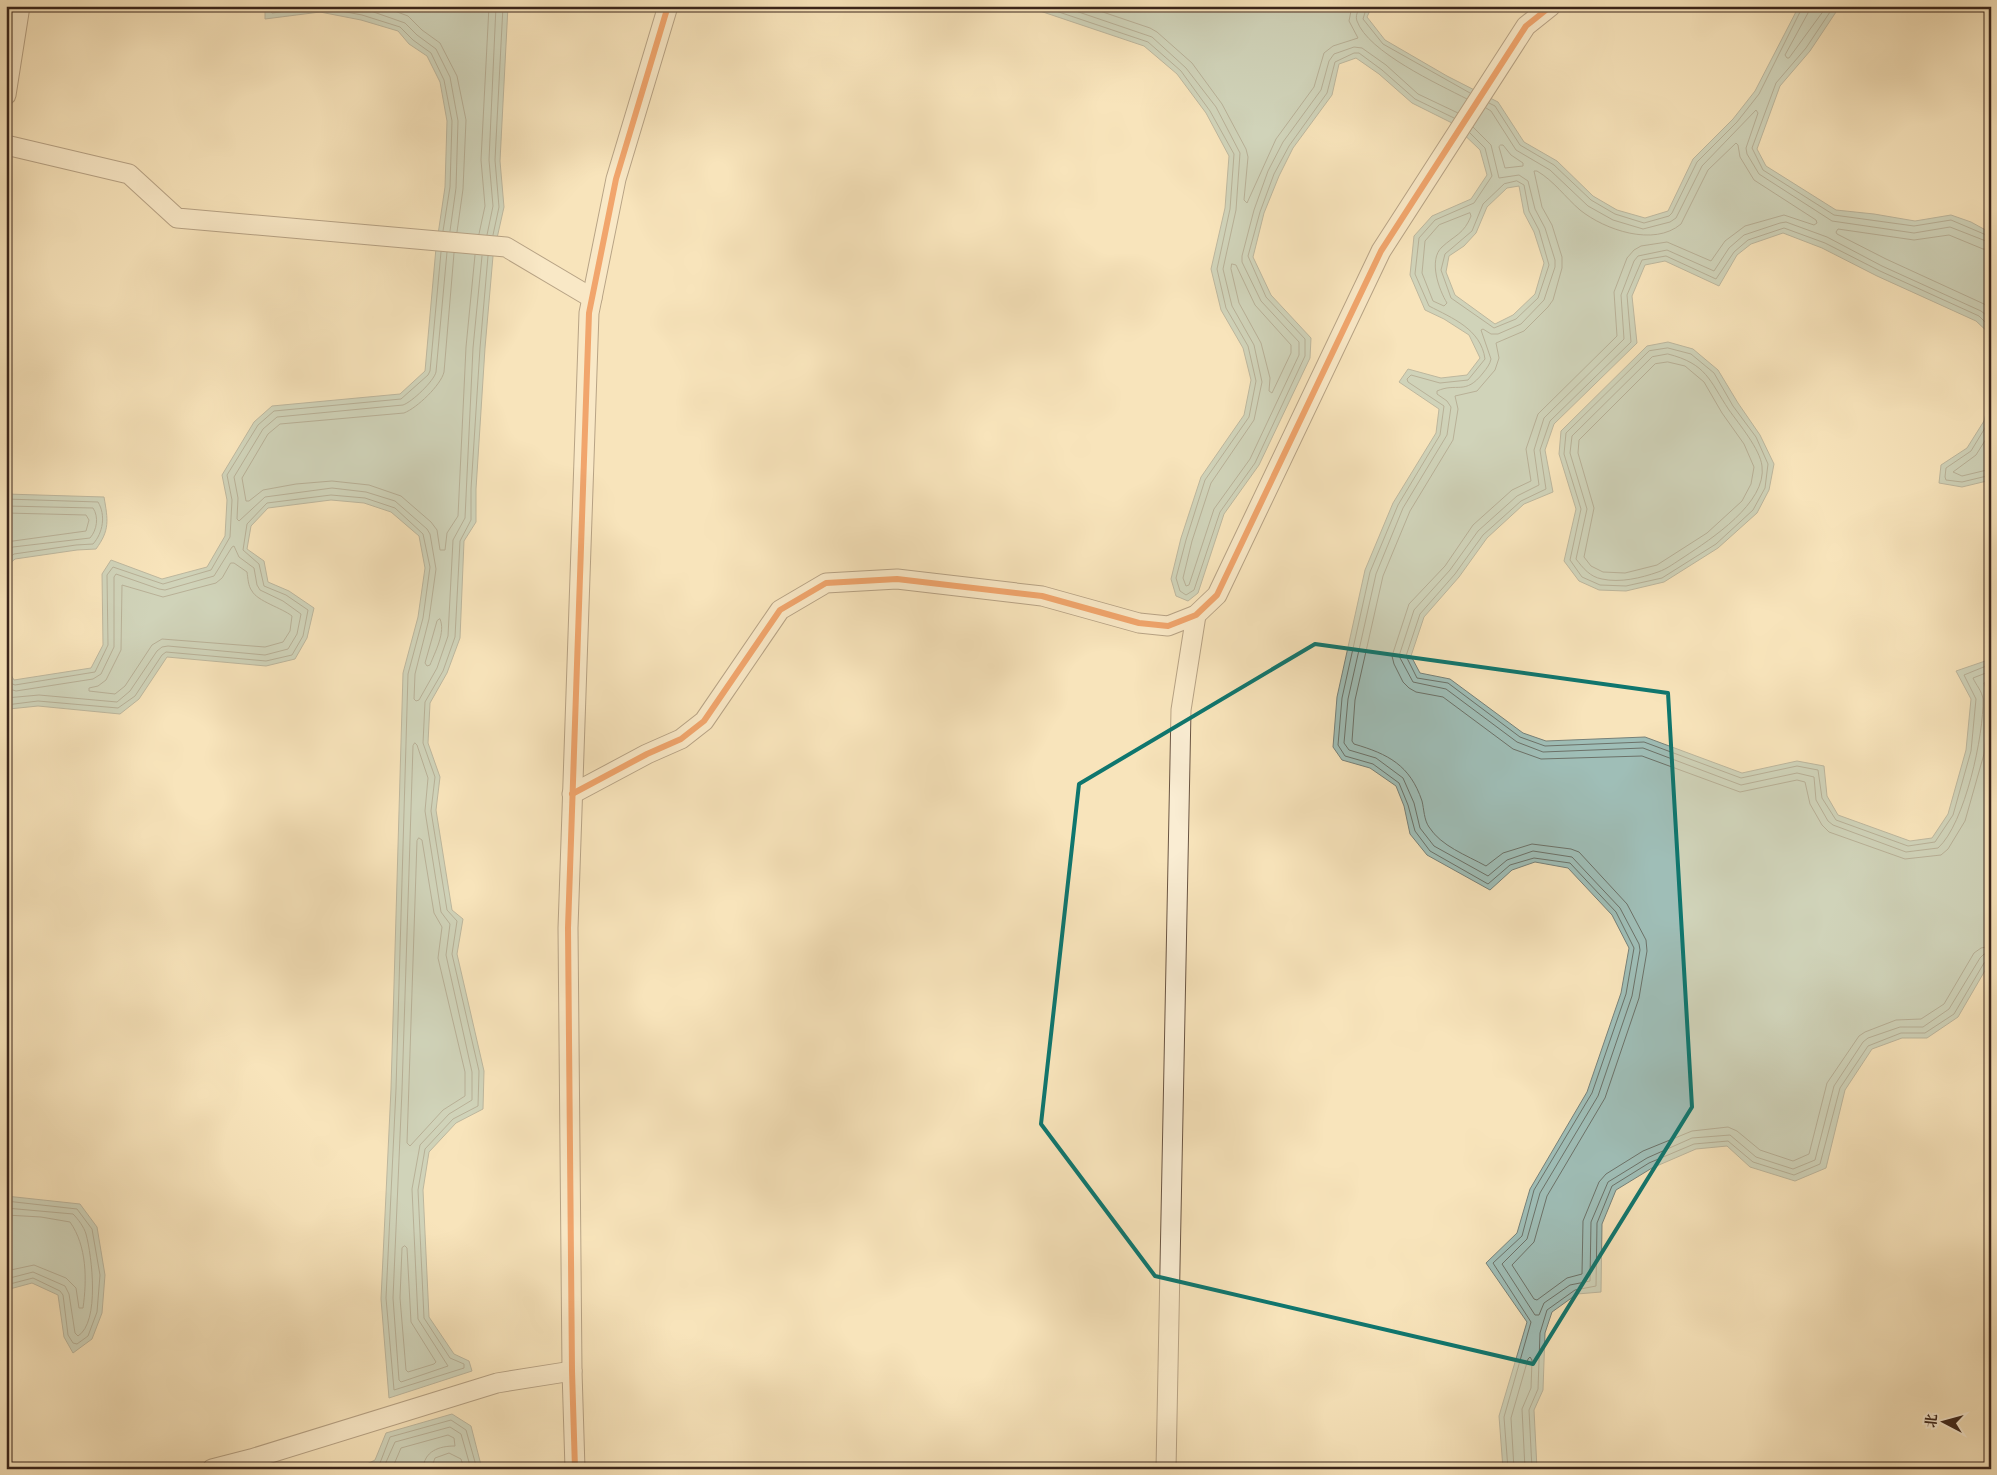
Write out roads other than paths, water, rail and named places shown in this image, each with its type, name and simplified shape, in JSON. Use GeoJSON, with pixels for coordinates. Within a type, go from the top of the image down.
{"type":"FeatureCollection","features":[{"type":"Feature","properties":{"kind":"street"},"geometry":{"type":"LineString","coordinates":[[6,96],[20,6]]}},
{"type":"Feature","properties":{"kind":"street"},"geometry":{"type":"LineString","coordinates":[[575,1469],[572,1371],[568,928],[589,313],[616,178],[668,6]]}},
{"type":"Feature","properties":{"kind":"street"},"geometry":{"type":"LineString","coordinates":[[572,794],[647,754],[681,740],[704,721],[780,610],[826,583],[897,579],[1042,596],[1139,623],[1168,626],[1196,615],[1217,595],[1381,251],[1526,26],[1551,6]]}},
{"type":"Feature","properties":{"kind":"street"},"geometry":{"type":"LineString","coordinates":[[6,145],[129,174],[177,218],[506,248],[592,298]]}},
{"type":"Feature","properties":{"kind":"street"},"geometry":{"type":"LineString","coordinates":[[1166,1469],[1181,710],[1196,615]]}},
{"type":"Feature","properties":{"kind":"street"},"geometry":{"type":"LineString","coordinates":[[212,1469],[252,1459],[497,1383],[572,1371]]}},
{"type":"Feature","properties":{"kind":"water"},"geometry":{"type":"Polygon","coordinates":[[[265,6],[508,6],[500,161],[504,207],[493,256],[485,348],[476,489],[476,522],[464,541],[460,638],[447,673],[430,703],[428,743],[440,777],[436,810],[452,910],[463,919],[457,954],[484,1071],[483,1109],[456,1123],[429,1152],[423,1190],[429,1317],[454,1354],[469,1361],[472,1371],[389,1398],[381,1299],[391,1089],[403,673],[418,617],[425,568],[419,536],[391,512],[364,503],[331,500],[268,508],[251,526],[247,549],[264,561],[268,582],[289,591],[314,608],[307,638],[295,659],[266,666],[167,657],[139,699],[120,714],[38,706],[9,709],[6,721],[6,656],[8,670],[14,680],[91,668],[103,645],[102,574],[111,560],[162,579],[207,567],[225,536],[227,500],[222,475],[254,422],[272,406],[400,394],[425,371],[436,248],[445,187],[447,121],[440,82],[427,56],[409,44],[398,31],[361,20],[320,12],[265,19],[265,6]]]}},
{"type":"Feature","properties":{"kind":"water"},"geometry":{"type":"Polygon","coordinates":[[[1025,6],[1372,6],[1367,17],[1385,40],[1447,76],[1498,102],[1524,142],[1557,161],[1593,196],[1617,210],[1645,218],[1668,211],[1693,159],[1733,119],[1755,91],[1799,6],[1840,6],[1810,51],[1780,86],[1757,149],[1766,166],[1836,210],[1915,221],[1951,215],[1971,222],[1991,233],[1991,335],[1976,321],[1877,276],[1822,248],[1783,233],[1751,244],[1737,255],[1719,286],[1665,261],[1645,265],[1632,296],[1637,343],[1554,424],[1545,450],[1553,492],[1524,504],[1487,538],[1459,577],[1424,617],[1411,656],[1420,673],[1450,679],[1523,733],[1546,741],[1645,737],[1742,773],[1797,761],[1824,766],[1827,796],[1838,815],[1910,841],[1932,838],[1948,814],[1966,750],[1971,699],[1956,671],[1991,659],[1990,962],[1958,1017],[1927,1038],[1902,1038],[1872,1049],[1845,1090],[1826,1168],[1795,1181],[1750,1167],[1727,1146],[1696,1149],[1652,1168],[1616,1190],[1602,1224],[1601,1292],[1577,1294],[1552,1312],[1545,1333],[1543,1390],[1534,1410],[1537,1469],[1503,1469],[1499,1416],[1527,1322],[1486,1263],[1517,1233],[1530,1189],[1587,1092],[1621,993],[1629,948],[1612,915],[1568,868],[1535,862],[1512,870],[1490,890],[1427,855],[1410,834],[1404,806],[1396,786],[1370,768],[1342,760],[1333,747],[1337,697],[1365,570],[1393,503],[1436,433],[1439,409],[1399,382],[1408,369],[1441,378],[1467,375],[1480,358],[1469,335],[1444,319],[1425,310],[1410,275],[1414,236],[1432,216],[1471,199],[1487,175],[1480,150],[1452,123],[1412,103],[1379,74],[1356,58],[1339,64],[1332,95],[1293,148],[1279,176],[1264,213],[1253,257],[1271,295],[1311,338],[1310,358],[1259,465],[1224,514],[1198,593],[1188,601],[1176,596],[1171,579],[1181,538],[1201,477],[1244,415],[1251,380],[1243,348],[1221,310],[1211,269],[1225,208],[1229,156],[1206,113],[1177,74],[1144,46],[1025,6]],[[1519,186],[1507,188],[1487,207],[1476,233],[1464,246],[1449,256],[1446,272],[1455,295],[1495,324],[1513,315],[1535,294],[1544,263],[1534,232],[1524,213],[1519,186]]]}},
{"type":"Feature","properties":{"kind":"water"},"geometry":{"type":"Polygon","coordinates":[[[1668,342],[1693,349],[1718,370],[1760,435],[1774,464],[1769,490],[1757,513],[1718,548],[1664,582],[1626,591],[1599,590],[1579,581],[1564,561],[1576,509],[1559,454],[1561,431],[1647,346],[1668,342]]]}},
{"type":"Feature","properties":{"kind":"water"},"geometry":{"type":"Polygon","coordinates":[[[1991,394],[1991,480],[1962,487],[1939,483],[1941,465],[1967,448],[1984,421],[1991,394]]]}},
{"type":"Feature","properties":{"kind":"water"},"geometry":{"type":"Polygon","coordinates":[[[6,494],[104,497],[107,524],[104,536],[96,549],[15,559],[6,567],[6,494]]]}},
{"type":"Feature","properties":{"kind":"water"},"geometry":{"type":"Polygon","coordinates":[[[6,1196],[80,1204],[97,1227],[105,1275],[102,1313],[92,1339],[73,1353],[64,1337],[58,1295],[32,1283],[6,1290],[6,1196]]]}},
{"type":"Feature","properties":{"kind":"water"},"geometry":{"type":"Polygon","coordinates":[[[452,1414],[471,1426],[482,1469],[457,1469],[449,1464],[434,1469],[357,1469],[375,1460],[386,1433],[452,1414]]]}}]}
